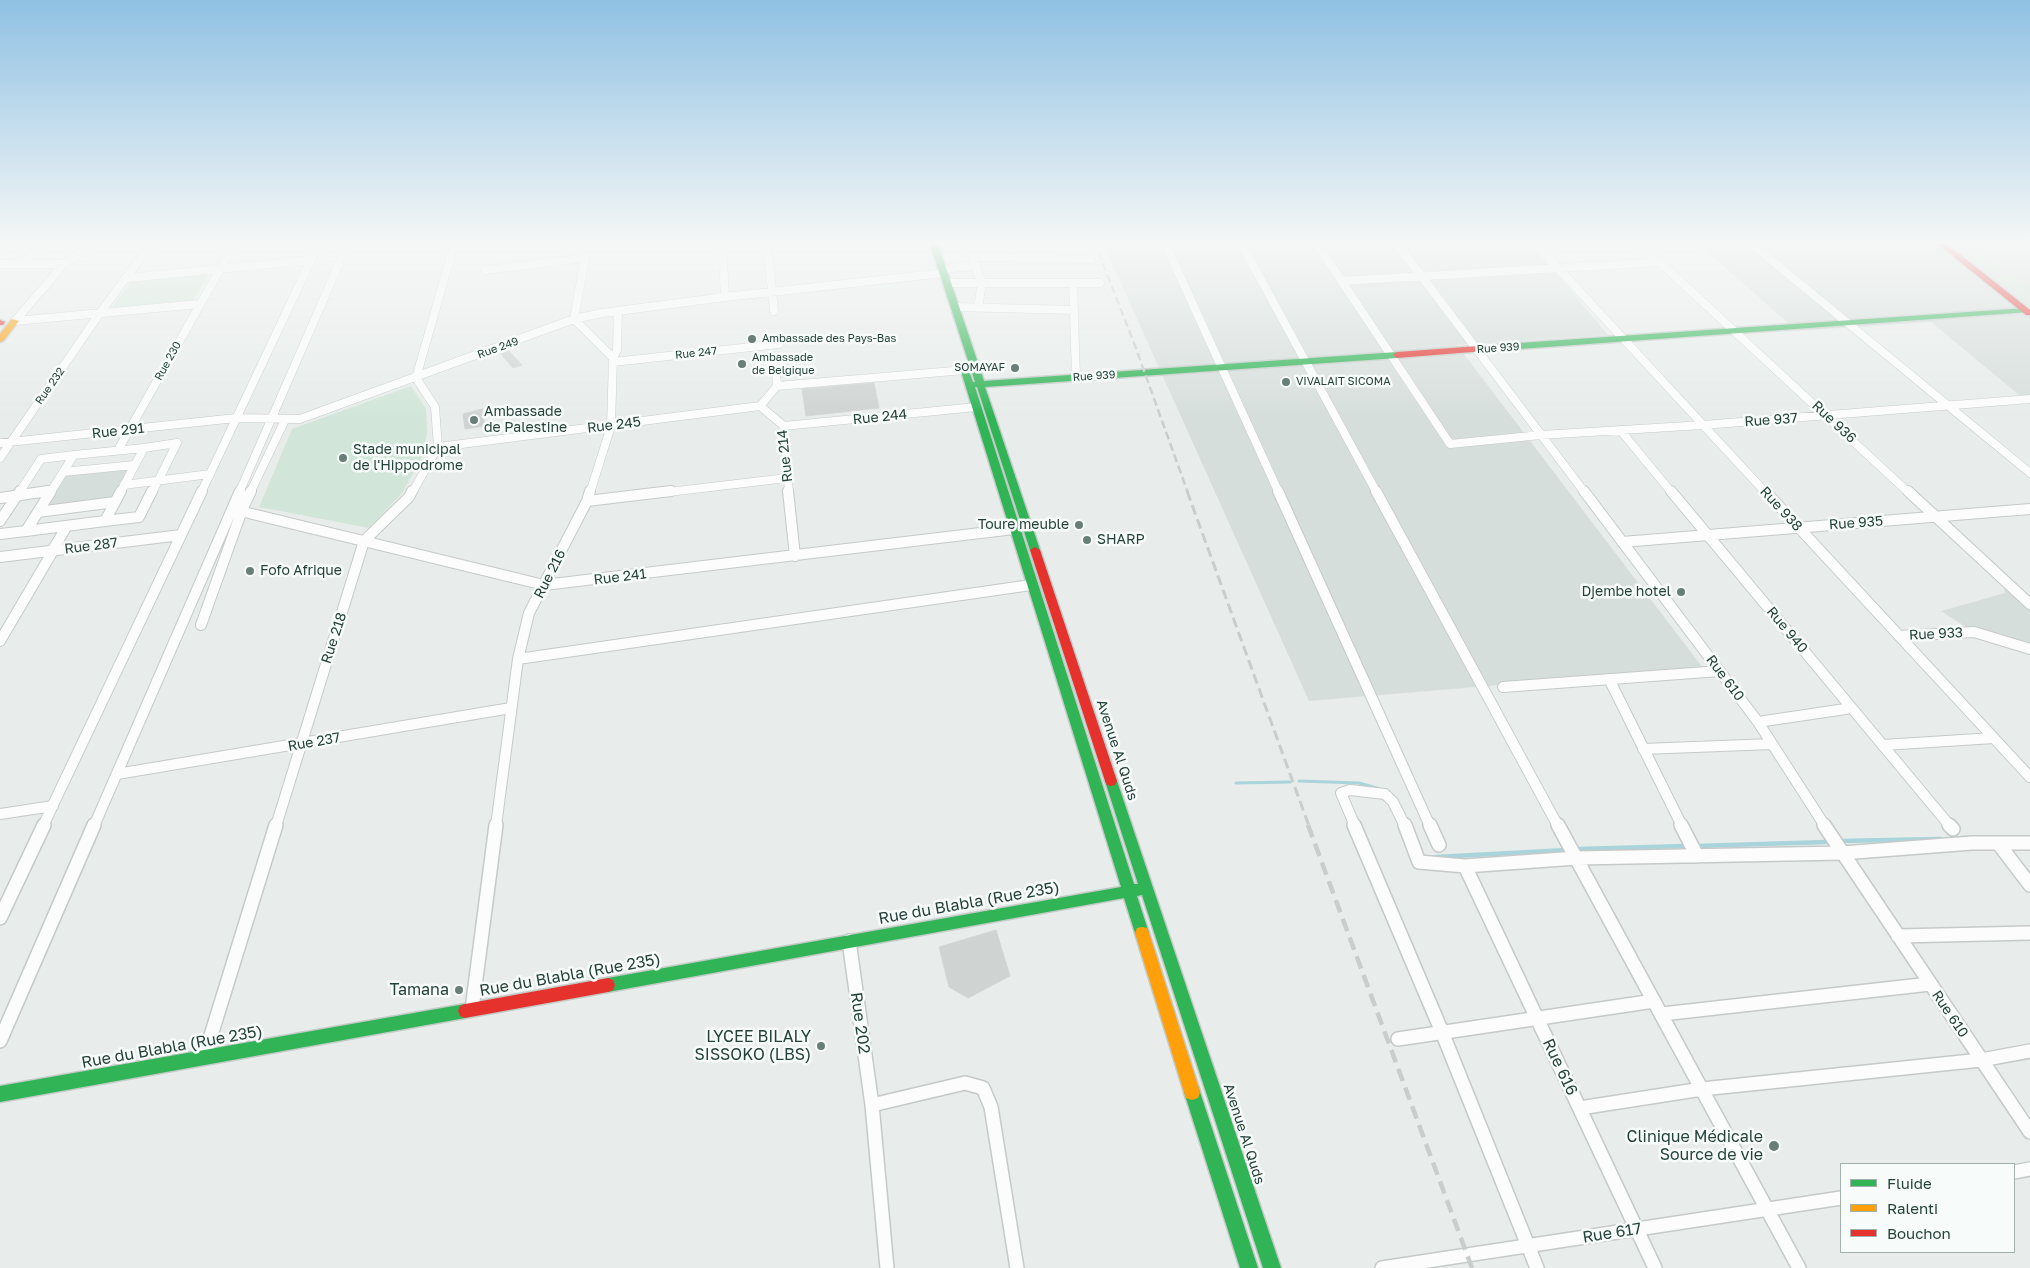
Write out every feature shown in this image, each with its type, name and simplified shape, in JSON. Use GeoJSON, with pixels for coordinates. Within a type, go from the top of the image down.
{"type":"FeatureCollection","features":[{"type":"Feature","properties":{"kind":"main road","name":"Avenue Al Quds"},"geometry":{"type":"LineString","coordinates":[[947,300],[965,370],[975,385],[976,407],[1031,585],[1250,1268]]}},
{"type":"Feature","properties":{"kind":"main road","name":"Avenue Al Quds"},"geometry":{"type":"LineString","coordinates":[[952,300],[975,385],[1146,888],[1272,1268]]}},
{"type":"Feature","properties":{"kind":"main road"},"geometry":{"type":"LineString","coordinates":[[2015,300],[2029,311]]}},
{"type":"Feature","properties":{"kind":"main road","name":"Rue 939"},"geometry":{"type":"LineString","coordinates":[[975,385],[2029,311]]}},
{"type":"Feature","properties":{"kind":"main road"},"geometry":{"type":"LineString","coordinates":[[0,322],[15,321]]}},
{"type":"Feature","properties":{"kind":"main road"},"geometry":{"type":"LineString","coordinates":[[0,339],[15,321]]}},
{"type":"Feature","properties":{"kind":"main road","name":"Rue du Blabla (Rue 235)"},"geometry":{"type":"LineString","coordinates":[[0,1094],[1146,888]]}},
{"type":"Feature","properties":{"kind":"street"},"geometry":{"type":"LineString","coordinates":[[15,321],[33,300]]}},
{"type":"Feature","properties":{"kind":"street","name":"Rue 232"},"geometry":{"type":"LineString","coordinates":[[0,458],[110,300]]}},
{"type":"Feature","properties":{"kind":"street","name":"Rue 230"},"geometry":{"type":"LineString","coordinates":[[118,450],[131,430],[201,300]]}},
{"type":"Feature","properties":{"kind":"street"},"geometry":{"type":"LineString","coordinates":[[0,918],[292,300]]}},
{"type":"Feature","properties":{"kind":"street"},"geometry":{"type":"LineString","coordinates":[[0,1041],[117,774],[237,509],[272,420],[324,300]]}},
{"type":"Feature","properties":{"kind":"street"},"geometry":{"type":"LineString","coordinates":[[438,300],[416,378],[435,407],[438,447]]}},
{"type":"Feature","properties":{"kind":"street"},"geometry":{"type":"LineString","coordinates":[[577,300],[574,319],[612,360]]}},
{"type":"Feature","properties":{"kind":"street","name":"Rue 249"},"geometry":{"type":"LineString","coordinates":[[236,418],[300,419],[574,319],[701,300]]}},
{"type":"Feature","properties":{"kind":"street"},"geometry":{"type":"LineString","coordinates":[[773,300],[774,311]]}},
{"type":"Feature","properties":{"kind":"street"},"geometry":{"type":"LineString","coordinates":[[978,308],[979,300]]}},
{"type":"Feature","properties":{"kind":"street"},"geometry":{"type":"LineString","coordinates":[[1074,300],[1076,377]]}},
{"type":"Feature","properties":{"kind":"street"},"geometry":{"type":"LineString","coordinates":[[1191,300],[1439,845]]}},
{"type":"Feature","properties":{"kind":"street"},"geometry":{"type":"LineString","coordinates":[[1272,300],[1799,1268]]}},
{"type":"Feature","properties":{"kind":"street"},"geometry":{"type":"LineString","coordinates":[[1355,300],[1391,355]]}},
{"type":"Feature","properties":{"kind":"street","name":"Rue 610"},"geometry":{"type":"LineString","coordinates":[[1440,300],[1758,722],[1842,853],[2030,1132]]}},
{"type":"Feature","properties":{"kind":"street","name":"Rue 938"},"geometry":{"type":"LineString","coordinates":[[1588,300],[2030,777]]}},
{"type":"Feature","properties":{"kind":"street","name":"Rue 936"},"geometry":{"type":"LineString","coordinates":[[1701,300],[2030,604]]}},
{"type":"Feature","properties":{"kind":"street"},"geometry":{"type":"LineString","coordinates":[[1819,300],[2030,473]]}},
{"type":"Feature","properties":{"kind":"street"},"geometry":{"type":"LineString","coordinates":[[15,321],[199,304]]}},
{"type":"Feature","properties":{"kind":"street"},"geometry":{"type":"LineString","coordinates":[[955,307],[1074,310]]}},
{"type":"Feature","properties":{"kind":"street","name":"Rue 216"},"geometry":{"type":"LineString","coordinates":[[472,1009],[518,659],[529,613],[587,501],[611,426],[612,360],[617,350],[618,311]]}},
{"type":"Feature","properties":{"kind":"street","name":"Rue 247"},"geometry":{"type":"LineString","coordinates":[[612,360],[779,344]]}},
{"type":"Feature","properties":{"kind":"street","name":"Rue 937"},"geometry":{"type":"LineString","coordinates":[[1391,355],[1450,444],[1541,435],[1704,425],[2030,399]]}},
{"type":"Feature","properties":{"kind":"street"},"geometry":{"type":"LineString","coordinates":[[777,386],[965,370]]}},
{"type":"Feature","properties":{"kind":"street"},"geometry":{"type":"LineString","coordinates":[[760,406],[777,386],[776,373]]}},
{"type":"Feature","properties":{"kind":"street","name":"Rue 245"},"geometry":{"type":"LineString","coordinates":[[438,447],[760,406]]}},
{"type":"Feature","properties":{"kind":"street","name":"Rue 214"},"geometry":{"type":"LineString","coordinates":[[760,406],[784,426],[784,447],[795,556]]}},
{"type":"Feature","properties":{"kind":"street","name":"Rue 244"},"geometry":{"type":"LineString","coordinates":[[784,426],[976,407]]}},
{"type":"Feature","properties":{"kind":"street","name":"Rue 291"},"geometry":{"type":"LineString","coordinates":[[0,443],[236,418]]}},
{"type":"Feature","properties":{"kind":"street"},"geometry":{"type":"LineString","coordinates":[[202,625],[237,509],[285,420]]}},
{"type":"Feature","properties":{"kind":"street","name":"Rue 940"},"geometry":{"type":"LineString","coordinates":[[1621,431],[1953,829]]}},
{"type":"Feature","properties":{"kind":"street"},"geometry":{"type":"LineString","coordinates":[[0,521],[41,459],[177,443],[139,517],[0,534]]}},
{"type":"Feature","properties":{"kind":"street","name":"Rue 218"},"geometry":{"type":"LineString","coordinates":[[204,1058],[364,541],[409,497],[438,447]]}},
{"type":"Feature","properties":{"kind":"street"},"geometry":{"type":"LineString","coordinates":[[105,521],[144,448]]}},
{"type":"Feature","properties":{"kind":"street"},"geometry":{"type":"LineString","coordinates":[[26,532],[74,455]]}},
{"type":"Feature","properties":{"kind":"street"},"geometry":{"type":"LineString","coordinates":[[63,472],[134,465]]}},
{"type":"Feature","properties":{"kind":"street"},"geometry":{"type":"LineString","coordinates":[[124,485],[210,474]]}},
{"type":"Feature","properties":{"kind":"street"},"geometry":{"type":"LineString","coordinates":[[587,501],[787,478]]}},
{"type":"Feature","properties":{"kind":"street"},"geometry":{"type":"LineString","coordinates":[[0,498],[51,491]]}},
{"type":"Feature","properties":{"kind":"street"},"geometry":{"type":"LineString","coordinates":[[38,512],[115,502]]}},
{"type":"Feature","properties":{"kind":"street","name":"Rue 241"},"geometry":{"type":"LineString","coordinates":[[237,509],[544,585],[1014,529]]}},
{"type":"Feature","properties":{"kind":"street","name":"Rue 935"},"geometry":{"type":"LineString","coordinates":[[1622,542],[2030,509]]}},
{"type":"Feature","properties":{"kind":"street"},"geometry":{"type":"LineString","coordinates":[[0,641],[67,526]]}},
{"type":"Feature","properties":{"kind":"street","name":"Rue 287"},"geometry":{"type":"LineString","coordinates":[[0,557],[181,535]]}},
{"type":"Feature","properties":{"kind":"street"},"geometry":{"type":"LineString","coordinates":[[518,659],[1031,585]]}},
{"type":"Feature","properties":{"kind":"street","name":"Rue 933"},"geometry":{"type":"LineString","coordinates":[[1899,636],[1974,632],[2014,646],[2030,649]]}},
{"type":"Feature","properties":{"kind":"street"},"geometry":{"type":"LineString","coordinates":[[1503,688],[1720,671]]}},
{"type":"Feature","properties":{"kind":"street"},"geometry":{"type":"LineString","coordinates":[[1609,680],[1697,856]]}},
{"type":"Feature","properties":{"kind":"street","name":"Rue 237"},"geometry":{"type":"LineString","coordinates":[[117,774],[511,708]]}},
{"type":"Feature","properties":{"kind":"street"},"geometry":{"type":"LineString","coordinates":[[1758,722],[1852,708]]}},
{"type":"Feature","properties":{"kind":"street"},"geometry":{"type":"LineString","coordinates":[[1883,745],[1994,738]]}},
{"type":"Feature","properties":{"kind":"street"},"geometry":{"type":"LineString","coordinates":[[1643,748],[1772,744]]}},
{"type":"Feature","properties":{"kind":"street"},"geometry":{"type":"LineString","coordinates":[[1537,1268],[1442,1032],[1341,793],[1350,790],[1384,794],[1393,802],[1402,818],[1419,862],[1465,866],[1577,858],[1842,853],[2030,842]]}},
{"type":"Feature","properties":{"kind":"street"},"geometry":{"type":"LineString","coordinates":[[0,814],[53,806]]}},
{"type":"Feature","properties":{"kind":"street"},"geometry":{"type":"LineString","coordinates":[[1998,843],[2030,885]]}},
{"type":"Feature","properties":{"kind":"street","name":"Rue 616"},"geometry":{"type":"LineString","coordinates":[[1465,866],[1655,1268]]}},
{"type":"Feature","properties":{"kind":"street"},"geometry":{"type":"LineString","coordinates":[[1898,936],[2030,933]]}},
{"type":"Feature","properties":{"kind":"street","name":"Rue 202"},"geometry":{"type":"LineString","coordinates":[[849,941],[872,1104],[887,1268]]}},
{"type":"Feature","properties":{"kind":"street"},"geometry":{"type":"LineString","coordinates":[[1662,1014],[1930,984]]}},
{"type":"Feature","properties":{"kind":"street"},"geometry":{"type":"LineString","coordinates":[[1398,1039],[1654,1000]]}},
{"type":"Feature","properties":{"kind":"street"},"geometry":{"type":"LineString","coordinates":[[1580,1108],[1702,1089],[1981,1060],[2030,1051]]}},
{"type":"Feature","properties":{"kind":"street"},"geometry":{"type":"LineString","coordinates":[[872,1104],[965,1083],[983,1088],[991,1107],[1017,1268]]}},
{"type":"Feature","properties":{"kind":"street"},"geometry":{"type":"LineString","coordinates":[[2015,1172],[2030,1169]]}},
{"type":"Feature","properties":{"kind":"street","name":"Rue 617"},"geometry":{"type":"LineString","coordinates":[[1382,1268],[1840,1198]]}},
{"type":"Feature","properties":{"kind":"street"},"geometry":{"type":"LineString","coordinates":[[1243,1249],[1264,1244]]}},
{"type":"Feature","properties":{"kind":"shaded area"},"geometry":{"type":"Polygon","coordinates":[[[1129,300],[1579,300],[1608,335],[1457,345],[1703,668],[1309,701],[1129,300]]]}},
{"type":"Feature","properties":{"kind":"shaded area"},"geometry":{"type":"Polygon","coordinates":[[[1762,300],[2030,300],[2030,404],[1931,322],[1797,331],[1762,300]]]}},
{"type":"Feature","properties":{"kind":"shaded area"},"geometry":{"type":"Polygon","coordinates":[[[131,467],[113,501],[42,510],[66,473],[131,467]]]}},
{"type":"Feature","properties":{"kind":"shaded area"},"geometry":{"type":"Polygon","coordinates":[[[2010,580],[2030,598],[2030,643],[1966,627],[1941,611],[2005,593],[2004,589],[2010,580]]]}},
{"type":"Feature","properties":{"kind":"green space"},"geometry":{"type":"Polygon","coordinates":[[[117,300],[193,300],[192,302],[110,310],[117,300]]]}},
{"type":"Feature","properties":{"kind":"green space"},"geometry":{"type":"Polygon","coordinates":[[[411,386],[426,409],[427,434],[421,460],[402,493],[369,528],[259,507],[292,429],[411,386]]]}},
{"type":"Feature","properties":{"kind":"building"},"geometry":{"type":"Polygon","coordinates":[[[508,350],[522,365],[513,368],[500,353],[508,350]]]}},
{"type":"Feature","properties":{"kind":"building"},"geometry":{"type":"Polygon","coordinates":[[[874,383],[879,408],[806,416],[802,389],[874,383]]]}},
{"type":"Feature","properties":{"kind":"building","name":"Ambassade de Palestine"},"geometry":{"type":"Polygon","coordinates":[[[482,409],[485,426],[465,429],[463,414],[482,409]]]}},
{"type":"Feature","properties":{"kind":"building"},"geometry":{"type":"Polygon","coordinates":[[[996,930],[1010,976],[968,998],[949,987],[939,947],[996,930]]]}},
{"type":"Feature","properties":{"kind":"waterway"},"geometry":{"type":"LineString","coordinates":[[1299,781],[1359,783],[1380,789]]}},
{"type":"Feature","properties":{"kind":"waterway"},"geometry":{"type":"LineString","coordinates":[[1236,783],[1290,782]]}},
{"type":"Feature","properties":{"kind":"waterway"},"geometry":{"type":"LineString","coordinates":[[1840,841],[1940,839]]}},
{"type":"Feature","properties":{"kind":"waterway"},"geometry":{"type":"LineString","coordinates":[[1697,846],[1827,842]]}},
{"type":"Feature","properties":{"kind":"waterway"},"geometry":{"type":"LineString","coordinates":[[1578,849],[1686,846]]}},
{"type":"Feature","properties":{"kind":"waterway"},"geometry":{"type":"LineString","coordinates":[[1436,857],[1567,850]]}},
{"type":"Feature","properties":{"kind":"railway"},"geometry":{"type":"LineString","coordinates":[[1117,300],[1188,493]]}},
{"type":"Feature","properties":{"kind":"railway"},"geometry":{"type":"LineString","coordinates":[[1187,491],[1309,826]]}},
{"type":"Feature","properties":{"kind":"railway"},"geometry":{"type":"LineString","coordinates":[[1308,825],[1472,1268]]}},
{"type":"Feature","properties":{"kind":"traffic: fast"},"geometry":{"type":"LineString","coordinates":[[953,300],[1035,550]]}},
{"type":"Feature","properties":{"kind":"traffic: fast"},"geometry":{"type":"LineString","coordinates":[[1519,346],[2026,310]]}},
{"type":"Feature","properties":{"kind":"traffic: fast"},"geometry":{"type":"LineString","coordinates":[[970,385],[1397,355]]}},
{"type":"Feature","properties":{"kind":"traffic: fast"},"geometry":{"type":"LineString","coordinates":[[964,368],[1142,933]]}},
{"type":"Feature","properties":{"kind":"traffic: fast"},"geometry":{"type":"LineString","coordinates":[[1111,781],[1272,1268]]}},
{"type":"Feature","properties":{"kind":"traffic: fast"},"geometry":{"type":"LineString","coordinates":[[608,985],[1147,888]]}},
{"type":"Feature","properties":{"kind":"traffic: fast"},"geometry":{"type":"LineString","coordinates":[[0,1094],[465,1011]]}},
{"type":"Feature","properties":{"kind":"traffic: fast"},"geometry":{"type":"LineString","coordinates":[[1192,1092],[1249,1268]]}},
{"type":"Feature","properties":{"kind":"traffic: slow"},"geometry":{"type":"LineString","coordinates":[[0,339],[15,321]]}},
{"type":"Feature","properties":{"kind":"traffic: slow"},"geometry":{"type":"LineString","coordinates":[[1142,933],[1192,1092]]}},
{"type":"Feature","properties":{"kind":"traffic: jam"},"geometry":{"type":"LineString","coordinates":[[2013,300],[2029,313]]}},
{"type":"Feature","properties":{"kind":"traffic: jam"},"geometry":{"type":"LineString","coordinates":[[1397,355],[1519,346]]}},
{"type":"Feature","properties":{"kind":"traffic: jam"},"geometry":{"type":"LineString","coordinates":[[1035,550],[1111,781]]}},
{"type":"Feature","properties":{"kind":"traffic: jam"},"geometry":{"type":"LineString","coordinates":[[465,1011],[608,985]]}},
{"type":"Feature","properties":{"kind":"place","name":"Ambassade des Pays-Bas"},"geometry":{"type":"Point","coordinates":[752,339]}},
{"type":"Feature","properties":{"kind":"place","name":"Ambassade de Belgique"},"geometry":{"type":"Point","coordinates":[742,364]}},
{"type":"Feature","properties":{"kind":"place","name":"SOMAYAF"},"geometry":{"type":"Point","coordinates":[1015,368]}},
{"type":"Feature","properties":{"kind":"place","name":"VIVALAIT SICOMA"},"geometry":{"type":"Point","coordinates":[1286,382]}},
{"type":"Feature","properties":{"kind":"place","name":"Ambassade de Palestine"},"geometry":{"type":"Point","coordinates":[474,420]}},
{"type":"Feature","properties":{"kind":"place","name":"Stade municipal de l'Hippodrome"},"geometry":{"type":"Point","coordinates":[343,458]}},
{"type":"Feature","properties":{"kind":"place","name":"Toure meuble"},"geometry":{"type":"Point","coordinates":[1079,525]}},
{"type":"Feature","properties":{"kind":"place","name":"SHARP"},"geometry":{"type":"Point","coordinates":[1087,540]}},
{"type":"Feature","properties":{"kind":"place","name":"Fofo Afrique"},"geometry":{"type":"Point","coordinates":[250,571]}},
{"type":"Feature","properties":{"kind":"place","name":"Djembe hotel"},"geometry":{"type":"Point","coordinates":[1681,592]}},
{"type":"Feature","properties":{"kind":"place","name":"Tamana"},"geometry":{"type":"Point","coordinates":[459,990]}},
{"type":"Feature","properties":{"kind":"place","name":"LYCEE BILALY SISSOKO (LBS)"},"geometry":{"type":"Point","coordinates":[821,1046]}},
{"type":"Feature","properties":{"kind":"place","name":"Clinique Médicale Source de vie"},"geometry":{"type":"Point","coordinates":[1774,1146]}}]}
